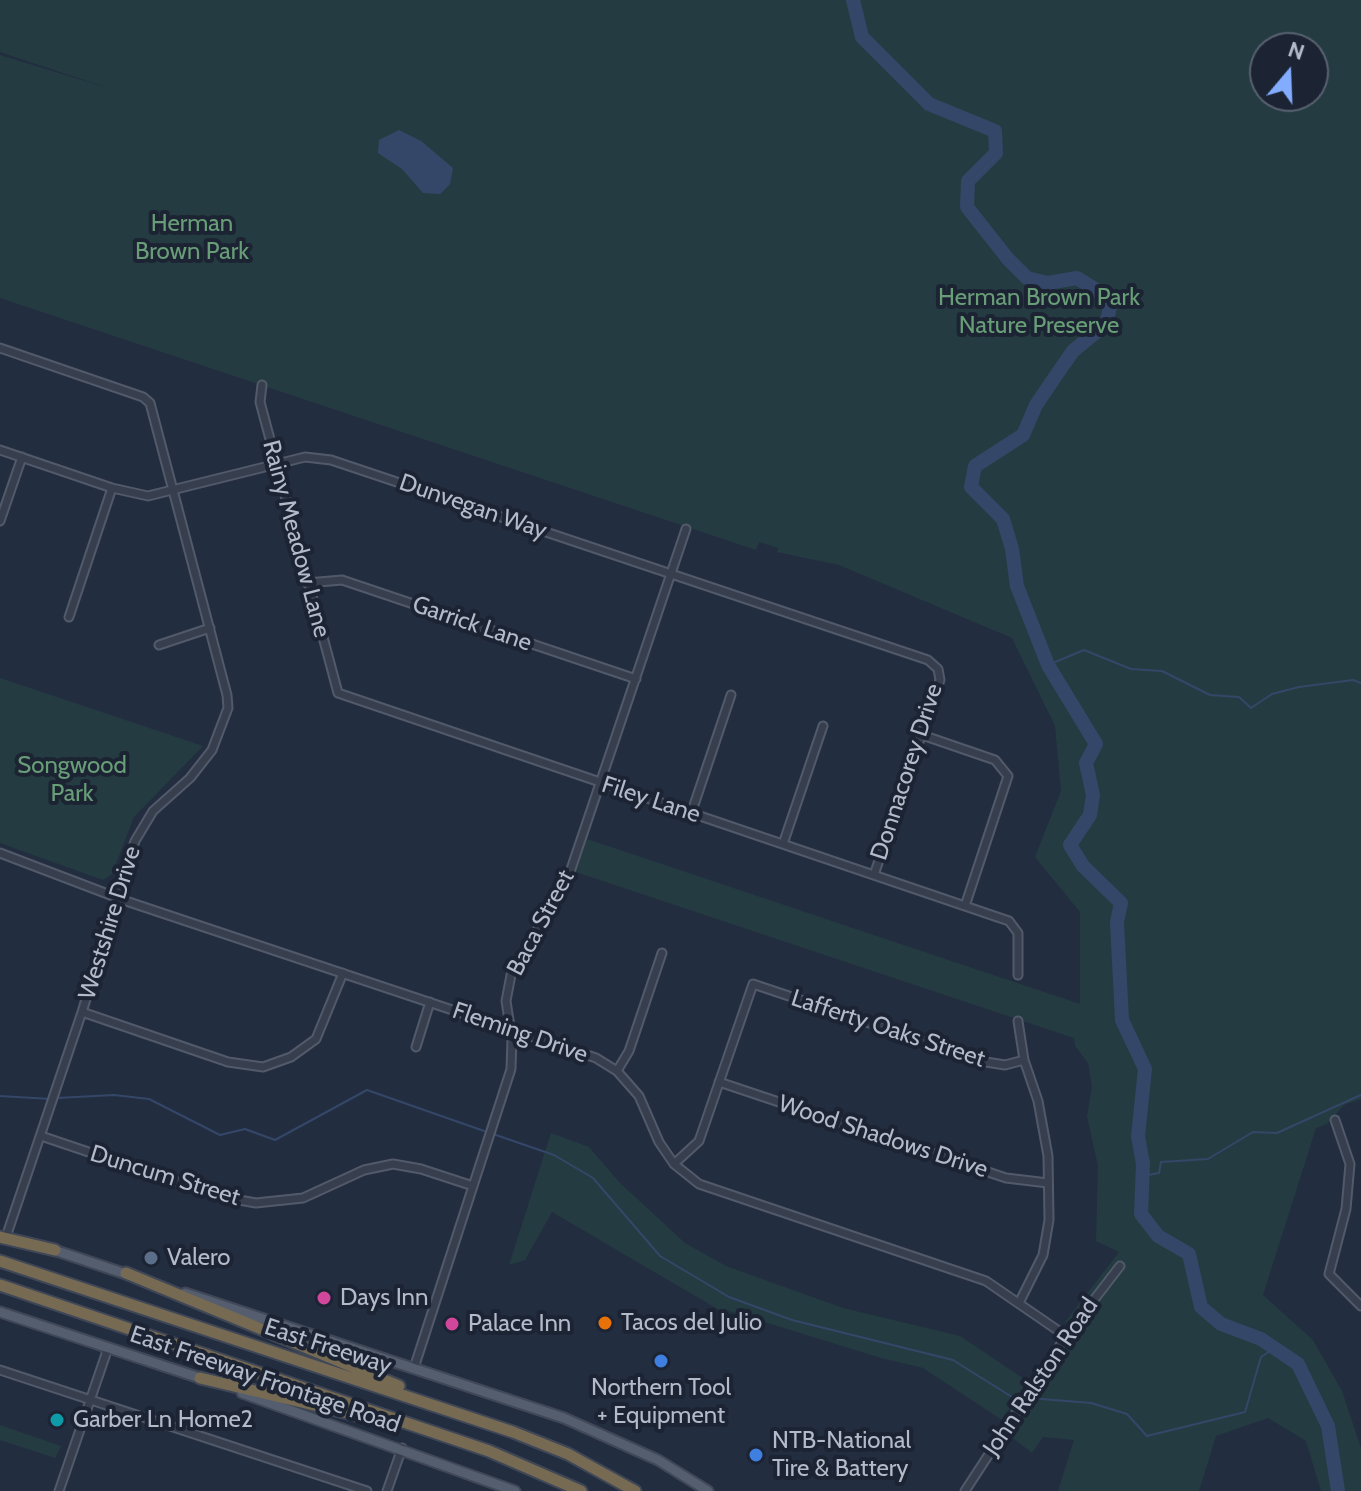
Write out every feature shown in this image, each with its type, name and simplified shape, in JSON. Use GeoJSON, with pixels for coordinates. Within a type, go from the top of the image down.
{"type":"FeatureCollection","features":[{"type":"Feature","properties":{"kind":"highway"},"geometry":{"type":"LineString","coordinates":[[2,1234],[55,1250]]}},
{"type":"Feature","properties":{"kind":"highway","name":"East Freeway"},"geometry":{"type":"LineString","coordinates":[[0,1261],[473,1418],[568,1454],[635,1491]]}},
{"type":"Feature","properties":{"kind":"highway"},"geometry":{"type":"LineString","coordinates":[[126,1273],[473,1418]]}},
{"type":"Feature","properties":{"kind":"highway","name":"East Freeway"},"geometry":{"type":"LineString","coordinates":[[0,1285],[456,1440],[581,1491]]}},
{"type":"Feature","properties":{"kind":"highway"},"geometry":{"type":"LineString","coordinates":[[200,1378],[456,1440]]}},
{"type":"Feature","properties":{"kind":"main road"},"geometry":{"type":"LineString","coordinates":[[55,1250],[564,1418],[658,1460],[708,1491]]}},
{"type":"Feature","properties":{"kind":"main road","name":"East Freeway Frontage Road"},"geometry":{"type":"LineString","coordinates":[[0,1312],[402,1448],[515,1491]]}},
{"type":"Feature","properties":{"kind":"street","name":"Westshire Drive"},"geometry":{"type":"LineString","coordinates":[[0,348],[143,397],[150,403],[227,695],[226,719],[202,765],[143,824],[41,1136],[2,1234]]}},
{"type":"Feature","properties":{"kind":"street","name":"Rainy Meadow Lane"},"geometry":{"type":"LineString","coordinates":[[262,385],[260,402],[275,464],[338,693]]}},
{"type":"Feature","properties":{"kind":"street","name":"Dunvegan Way"},"geometry":{"type":"LineString","coordinates":[[0,450],[112,488],[148,496],[305,457],[331,460],[928,660],[938,669]]}},
{"type":"Feature","properties":{"kind":"street"},"geometry":{"type":"LineString","coordinates":[[0,521],[22,457]]}},
{"type":"Feature","properties":{"kind":"street"},"geometry":{"type":"LineString","coordinates":[[69,617],[112,488]]}},
{"type":"Feature","properties":{"kind":"street","name":"Baca Street"},"geometry":{"type":"LineString","coordinates":[[414,1368],[511,1069],[506,1001],[511,975],[569,875],[686,529]]}},
{"type":"Feature","properties":{"kind":"street","name":"Garrick Lane"},"geometry":{"type":"LineString","coordinates":[[307,583],[342,580],[636,679]]}},
{"type":"Feature","properties":{"kind":"street"},"geometry":{"type":"LineString","coordinates":[[159,645],[210,628]]}},
{"type":"Feature","properties":{"kind":"street","name":"Donnacorey Drive"},"geometry":{"type":"LineString","coordinates":[[874,875],[940,680],[938,669]]}},
{"type":"Feature","properties":{"kind":"street","name":"Filey Lane"},"geometry":{"type":"LineString","coordinates":[[338,693],[1014,924],[1018,933],[1018,975]]}},
{"type":"Feature","properties":{"kind":"street"},"geometry":{"type":"LineString","coordinates":[[691,814],[731,695]]}},
{"type":"Feature","properties":{"kind":"street"},"geometry":{"type":"LineString","coordinates":[[783,844],[823,726]]}},
{"type":"Feature","properties":{"kind":"street"},"geometry":{"type":"LineString","coordinates":[[922,735],[995,760],[1008,776],[965,906]]}},
{"type":"Feature","properties":{"kind":"street","name":"Fleming Drive"},"geometry":{"type":"LineString","coordinates":[[0,853],[343,973],[573,1048],[617,1071],[639,1096],[659,1142],[674,1164],[699,1184],[986,1281],[1066,1336]]}},
{"type":"Feature","properties":{"kind":"street"},"geometry":{"type":"LineString","coordinates":[[617,1071],[629,1051],[662,953]]}},
{"type":"Feature","properties":{"kind":"street"},"geometry":{"type":"LineString","coordinates":[[82,1012],[228,1062],[263,1067],[291,1057],[316,1039],[343,973]]}},
{"type":"Feature","properties":{"kind":"street","name":"Lafferty Oaks Street"},"geometry":{"type":"LineString","coordinates":[[719,1082],[753,984],[986,1062],[1005,1065],[1024,1060]]}},
{"type":"Feature","properties":{"kind":"street"},"geometry":{"type":"LineString","coordinates":[[416,1047],[430,1002]]}},
{"type":"Feature","properties":{"kind":"street"},"geometry":{"type":"LineString","coordinates":[[1018,1021],[1024,1060],[1038,1101],[1048,1156],[1049,1220],[1043,1255],[1019,1303]]}},
{"type":"Feature","properties":{"kind":"street"},"geometry":{"type":"LineString","coordinates":[[674,1164],[699,1141],[719,1082]]}},
{"type":"Feature","properties":{"kind":"street","name":"Wood Shadows Drive"},"geometry":{"type":"LineString","coordinates":[[719,1082],[1006,1178],[1048,1183]]}},
{"type":"Feature","properties":{"kind":"street"},"geometry":{"type":"LineString","coordinates":[[1335,1120],[1350,1164],[1346,1209],[1329,1274],[1361,1306]]}},
{"type":"Feature","properties":{"kind":"street","name":"Duncum Street"},"geometry":{"type":"LineString","coordinates":[[41,1136],[222,1197],[256,1203],[303,1198],[364,1170],[393,1164],[421,1169],[473,1186]]}},
{"type":"Feature","properties":{"kind":"street"},"geometry":{"type":"LineString","coordinates":[[1350,1164],[1361,1164]]}},
{"type":"Feature","properties":{"kind":"street","name":"John Ralston Road"},"geometry":{"type":"LineString","coordinates":[[965,1491],[1032,1385],[1120,1266]]}},
{"type":"Feature","properties":{"kind":"street"},"geometry":{"type":"LineString","coordinates":[[59,1491],[108,1348]]}},
{"type":"Feature","properties":{"kind":"street"},"geometry":{"type":"LineString","coordinates":[[0,1370],[367,1491]]}},
{"type":"Feature","properties":{"kind":"street"},"geometry":{"type":"LineString","coordinates":[[387,1491],[402,1448]]}},
{"type":"Feature","properties":{"kind":"green space","name":"Herman Brown Park Nature Preserve"},"geometry":{"type":"Polygon","coordinates":[[[0,0],[1361,0],[1361,1099],[1344,1105],[1327,1124],[1316,1128],[1263,1295],[1313,1340],[1342,1391],[1361,1448],[1361,1491],[1321,1491],[1306,1441],[1268,1418],[1216,1436],[1199,1491],[1058,1491],[1074,1440],[1043,1437],[1032,1453],[1009,1435],[1078,1330],[1065,1322],[1119,1252],[1096,1241],[1098,1166],[1087,1117],[1092,1087],[1088,1063],[1075,1046],[1074,1038],[576,872],[587,839],[1080,1004],[1080,912],[1035,857],[1061,791],[1055,726],[1012,638],[839,565],[777,552],[778,548],[759,542],[756,550],[0,298],[0,55],[111,89],[0,52],[0,0]]]}},
{"type":"Feature","properties":{"kind":"green space","name":"Songwood Park"},"geometry":{"type":"Polygon","coordinates":[[[0,678],[203,746],[134,817],[112,874],[103,880],[0,843],[0,678]]]}},
{"type":"Feature","properties":{"kind":"green space"},"geometry":{"type":"Polygon","coordinates":[[[551,1133],[589,1147],[620,1183],[685,1243],[726,1266],[843,1308],[960,1336],[1027,1381],[1002,1420],[923,1368],[729,1311],[726,1314],[552,1212],[525,1260],[509,1265],[551,1133]]]}},
{"type":"Feature","properties":{"kind":"green space"},"geometry":{"type":"Polygon","coordinates":[[[0,1425],[61,1446],[55,1458],[0,1440],[0,1425]]]}},
{"type":"Feature","properties":{"kind":"water"},"geometry":{"type":"Polygon","coordinates":[[[399,130],[421,141],[453,168],[450,184],[440,194],[423,193],[402,169],[378,153],[379,140],[399,130]]]}},
{"type":"Feature","properties":{"kind":"waterway"},"geometry":{"type":"LineString","coordinates":[[853,0],[862,37],[929,104],[995,131],[996,153],[968,181],[967,207],[1008,259],[1027,278],[1048,283],[1077,278],[1098,291],[1110,307],[1106,324],[1073,351],[1036,405],[1023,435],[975,466],[971,487],[1003,519],[1012,549],[1017,586],[1048,665],[1096,744],[1086,763],[1093,795],[1090,815],[1070,845],[1083,866],[1121,903],[1117,922],[1122,1020],[1145,1069],[1138,1136],[1143,1164],[1141,1214],[1158,1236],[1189,1254],[1201,1307],[1221,1324],[1261,1339],[1298,1364],[1328,1426],[1338,1491]]}},
{"type":"Feature","properties":{"kind":"waterway"},"geometry":{"type":"LineString","coordinates":[[1048,665],[1084,650],[1131,669],[1162,671],[1210,695],[1239,697],[1251,708],[1272,694],[1299,687],[1353,680],[1361,683]]}},
{"type":"Feature","properties":{"kind":"waterway"},"geometry":{"type":"LineString","coordinates":[[57,1098],[114,1095],[149,1099],[220,1135],[245,1129],[275,1140],[367,1090],[487,1132]]}},
{"type":"Feature","properties":{"kind":"waterway"},"geometry":{"type":"LineString","coordinates":[[1143,1176],[1159,1173],[1161,1162],[1208,1159],[1253,1132],[1277,1133],[1361,1095]]}},
{"type":"Feature","properties":{"kind":"waterway"},"geometry":{"type":"LineString","coordinates":[[0,1096],[51,1099]]}},
{"type":"Feature","properties":{"kind":"waterway"},"geometry":{"type":"LineString","coordinates":[[493,1134],[554,1155],[593,1178],[660,1256],[729,1297],[792,1320],[953,1360],[1012,1397],[1022,1398]]}},
{"type":"Feature","properties":{"kind":"waterway"},"geometry":{"type":"LineString","coordinates":[[1029,1398],[1091,1403],[1127,1414],[1147,1436],[1245,1412],[1261,1357],[1275,1348]]}},
{"type":"Feature","properties":{"kind":"place","name":"Valero"},"geometry":{"type":"Point","coordinates":[151,1258]}},
{"type":"Feature","properties":{"kind":"place","name":"Days Inn"},"geometry":{"type":"Point","coordinates":[324,1298]}},
{"type":"Feature","properties":{"kind":"place","name":"Tacos del Julio"},"geometry":{"type":"Point","coordinates":[605,1323]}},
{"type":"Feature","properties":{"kind":"place","name":"Palace Inn"},"geometry":{"type":"Point","coordinates":[452,1324]}},
{"type":"Feature","properties":{"kind":"place","name":"Northern Tool + Equipment"},"geometry":{"type":"Point","coordinates":[661,1361]}},
{"type":"Feature","properties":{"kind":"place","name":"Garber Ln Home2"},"geometry":{"type":"Point","coordinates":[57,1420]}},
{"type":"Feature","properties":{"kind":"place","name":"NTB-National Tire & Battery"},"geometry":{"type":"Point","coordinates":[756,1455]}},
{"type":"Feature","properties":{"kind":"park label","name":"Herman Brown Park"},"geometry":{"type":"Point","coordinates":[192,238]}}]}
